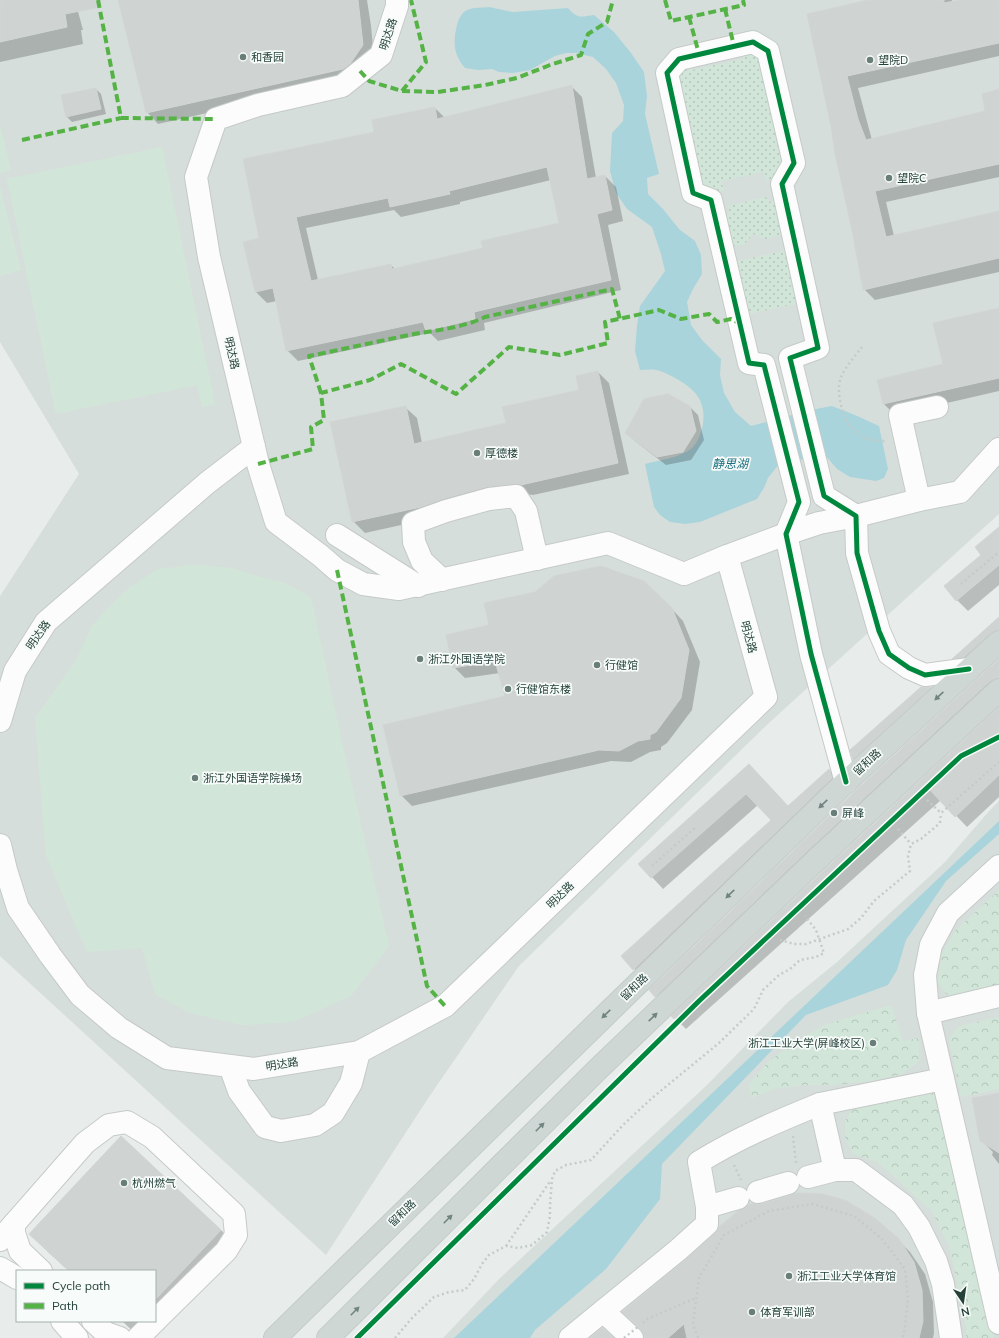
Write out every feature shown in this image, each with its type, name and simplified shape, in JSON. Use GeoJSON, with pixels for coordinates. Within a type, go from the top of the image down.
{"type":"FeatureCollection","features":[{"type":"Feature","properties":{"kind":"main road","name":"留和路"},"geometry":{"type":"LineString","coordinates":[[275,1338],[622,998],[846,782],[999,642]]}},
{"type":"Feature","properties":{"kind":"main road"},"geometry":{"type":"LineString","coordinates":[[328,1338],[597,1070],[812,864],[999,690]]}},
{"type":"Feature","properties":{"kind":"street","name":"明达路"},"geometry":{"type":"LineString","coordinates":[[0,721],[15,671],[46,622],[208,483],[254,447],[209,257],[196,177],[216,119],[258,105],[342,86],[381,55],[397,6],[397,0]]}},
{"type":"Feature","properties":{"kind":"street"},"geometry":{"type":"LineString","coordinates":[[846,782],[811,654],[786,534],[799,502],[764,365],[750,363],[711,200],[693,193],[667,73],[679,59],[753,42],[768,51],[794,163],[782,184],[818,348],[790,358],[824,496],[856,516]]}},
{"type":"Feature","properties":{"kind":"street"},"geometry":{"type":"LineString","coordinates":[[919,500],[900,415],[937,407]]}},
{"type":"Feature","properties":{"kind":"street"},"geometry":{"type":"LineString","coordinates":[[254,447],[276,522],[337,570],[363,584],[400,590],[608,543],[684,574],[727,556],[819,523],[960,492],[999,449]]}},
{"type":"Feature","properties":{"kind":"street"},"geometry":{"type":"LineString","coordinates":[[442,580],[422,561],[414,542],[413,523],[446,511],[489,499],[516,496],[526,511],[537,559]]}},
{"type":"Feature","properties":{"kind":"street"},"geometry":{"type":"LineString","coordinates":[[856,516],[857,552],[879,631],[889,654],[909,668],[925,675],[969,669]]}},
{"type":"Feature","properties":{"kind":"street"},"geometry":{"type":"LineString","coordinates":[[337,535],[418,586]]}},
{"type":"Feature","properties":{"kind":"street","name":"明达路"},"geometry":{"type":"LineString","coordinates":[[0,845],[18,908],[50,955],[80,995],[119,1028],[167,1058],[254,1069],[359,1052],[445,1006],[766,697],[727,556]]}},
{"type":"Feature","properties":{"kind":"street"},"geometry":{"type":"LineString","coordinates":[[999,866],[948,913],[930,945],[925,975],[928,1013],[999,1323]]}},
{"type":"Feature","properties":{"kind":"street"},"geometry":{"type":"LineString","coordinates":[[928,1013],[999,996]]}},
{"type":"Feature","properties":{"kind":"street"},"geometry":{"type":"LineString","coordinates":[[230,1066],[239,1091],[265,1127],[281,1131],[315,1124],[333,1113],[351,1083],[359,1052]]}},
{"type":"Feature","properties":{"kind":"street"},"geometry":{"type":"LineString","coordinates":[[570,1338],[678,1250],[706,1224],[707,1207],[699,1162],[728,1145],[778,1121],[820,1104],[943,1079]]}},
{"type":"Feature","properties":{"kind":"street"},"geometry":{"type":"LineString","coordinates":[[820,1104],[835,1170]]}},
{"type":"Feature","properties":{"kind":"street"},"geometry":{"type":"LineString","coordinates":[[7,1232],[85,1143],[109,1125],[127,1122],[152,1138],[234,1214],[236,1235],[226,1251],[156,1320]]}},
{"type":"Feature","properties":{"kind":"street"},"geometry":{"type":"LineString","coordinates":[[707,1207],[835,1170],[856,1170],[903,1205],[919,1227],[936,1261],[943,1284],[951,1338]]}},
{"type":"Feature","properties":{"kind":"street"},"geometry":{"type":"LineString","coordinates":[[7,1232],[14,1233],[20,1251],[40,1270]]}},
{"type":"Feature","properties":{"kind":"street"},"geometry":{"type":"LineString","coordinates":[[0,1268],[16,1277]]}},
{"type":"Feature","properties":{"kind":"street"},"geometry":{"type":"LineString","coordinates":[[603,1311],[636,1332]]}},
{"type":"Feature","properties":{"kind":"street"},"geometry":{"type":"LineString","coordinates":[[63,1322],[77,1338]]}},
{"type":"Feature","properties":{"kind":"street"},"geometry":{"type":"LineString","coordinates":[[94,1322],[106,1333],[120,1338]]}},
{"type":"Feature","properties":{"kind":"street"},"geometry":{"type":"LineString","coordinates":[[138,1338],[154,1322]]}},
{"type":"Feature","properties":{"kind":"path"},"geometry":{"type":"LineString","coordinates":[[862,347],[841,378],[838,397],[846,420],[855,431],[867,439],[889,441],[905,438]]}},
{"type":"Feature","properties":{"kind":"path"},"geometry":{"type":"LineString","coordinates":[[961,584],[999,552]]}},
{"type":"Feature","properties":{"kind":"path"},"geometry":{"type":"LineString","coordinates":[[780,940],[794,944],[806,944],[848,929],[861,918],[874,901],[910,871],[908,856],[911,844],[921,839],[940,823],[941,814],[999,762]]}},
{"type":"Feature","properties":{"kind":"path"},"geometry":{"type":"LineString","coordinates":[[927,800],[941,814]]}},
{"type":"Feature","properties":{"kind":"path"},"geometry":{"type":"LineString","coordinates":[[652,866],[697,826]]}},
{"type":"Feature","properties":{"kind":"path"},"geometry":{"type":"LineString","coordinates":[[898,829],[911,844]]}},
{"type":"Feature","properties":{"kind":"path"},"geometry":{"type":"LineString","coordinates":[[395,1338],[412,1318],[434,1297],[449,1292],[465,1290],[474,1279],[489,1255],[506,1246],[556,1171],[566,1165],[591,1160],[647,1103],[719,1043],[754,1009],[763,990],[779,975],[790,969],[800,960],[816,957],[824,953],[816,930],[805,916]]}},
{"type":"Feature","properties":{"kind":"path"},"geometry":{"type":"LineString","coordinates":[[506,1246],[518,1248],[532,1245],[547,1232],[550,1216],[552,1179]]}},
{"type":"Feature","properties":{"kind":"path"},"geometry":{"type":"LineString","coordinates":[[698,1338],[693,1324],[699,1278],[724,1235],[769,1211],[813,1204],[854,1216],[881,1238],[905,1269],[908,1299],[904,1334],[902,1338]]}},
{"type":"Feature","properties":{"kind":"path"},"geometry":{"type":"LineString","coordinates":[[624,1338],[636,1332],[647,1320],[697,1298]]}},
{"type":"Feature","properties":{"kind":"shaded area","name":"浙江外国语学院"},"geometry":{"type":"Polygon","coordinates":[[[0,0],[999,0],[999,514],[770,722],[519,966],[429,1097],[326,1255],[0,956],[0,596],[79,474],[0,342],[0,0]]]}},
{"type":"Feature","properties":{"kind":"shaded area","name":"浙江工业大学(屏峰校区)"},"geometry":{"type":"Polygon","coordinates":[[[999,801],[999,1338],[443,1338],[499,1279],[707,1085],[788,1002],[837,962],[945,862],[999,801]]]}},
{"type":"Feature","properties":{"kind":"green space"},"geometry":{"type":"Polygon","coordinates":[[[741,51],[760,53],[787,168],[778,177],[766,180],[763,172],[721,181],[724,190],[712,193],[700,190],[674,75],[691,63],[692,70],[743,59],[741,51]]]}},
{"type":"Feature","properties":{"kind":"green space"},"geometry":{"type":"Polygon","coordinates":[[[0,125],[11,170],[0,173],[0,125]]]}},
{"type":"Feature","properties":{"kind":"green space"},"geometry":{"type":"Polygon","coordinates":[[[162,147],[215,404],[202,407],[197,385],[56,414],[7,179],[162,147]]]}},
{"type":"Feature","properties":{"kind":"green space"},"geometry":{"type":"Polygon","coordinates":[[[0,186],[21,270],[0,276],[0,186]]]}},
{"type":"Feature","properties":{"kind":"green space"},"geometry":{"type":"Polygon","coordinates":[[[766,197],[769,202],[777,200],[785,234],[766,239],[753,234],[744,245],[728,247],[722,214],[730,213],[728,206],[766,197]]]}},
{"type":"Feature","properties":{"kind":"green space"},"geometry":{"type":"Polygon","coordinates":[[[788,250],[799,303],[745,315],[734,262],[788,250]]]}},
{"type":"Feature","properties":{"kind":"green space","name":"浙江外国语学院操场"},"geometry":{"type":"Polygon","coordinates":[[[192,565],[232,568],[285,583],[311,597],[341,738],[389,946],[351,996],[293,1022],[242,1025],[190,1013],[155,994],[142,948],[87,952],[46,855],[35,718],[77,659],[91,627],[109,607],[129,588],[158,569],[192,565]]]}},
{"type":"Feature","properties":{"kind":"green space"},"geometry":{"type":"Polygon","coordinates":[[[999,890],[999,990],[960,1000],[945,993],[938,981],[942,954],[955,931],[999,890]]]}},
{"type":"Feature","properties":{"kind":"green space"},"geometry":{"type":"Polygon","coordinates":[[[891,1005],[903,1041],[919,1038],[919,1061],[902,1074],[870,1081],[834,1085],[804,1085],[774,1089],[751,1098],[749,1084],[768,1062],[793,1043],[827,1024],[891,1005]]]}},
{"type":"Feature","properties":{"kind":"green space"},"geometry":{"type":"Polygon","coordinates":[[[999,1017],[999,1089],[961,1097],[949,1039],[959,1026],[999,1017]]]}},
{"type":"Feature","properties":{"kind":"green space"},"geometry":{"type":"Polygon","coordinates":[[[933,1090],[972,1239],[994,1338],[966,1338],[966,1327],[950,1248],[931,1210],[878,1162],[853,1154],[845,1137],[845,1121],[854,1106],[933,1090]]]}},
{"type":"Feature","properties":{"kind":"water","name":"静思湖"},"geometry":{"type":"Polygon","coordinates":[[[489,7],[513,12],[568,8],[577,16],[594,15],[614,32],[644,72],[647,96],[645,114],[659,174],[647,178],[648,194],[663,209],[679,229],[695,241],[701,255],[702,274],[687,302],[691,325],[702,340],[721,359],[720,375],[724,393],[735,412],[751,426],[832,406],[855,415],[879,426],[888,469],[884,478],[876,481],[850,477],[837,469],[825,455],[779,464],[768,478],[757,499],[700,522],[685,524],[670,522],[660,515],[654,507],[645,464],[675,457],[691,449],[696,444],[703,424],[703,408],[698,396],[682,382],[663,372],[654,370],[640,370],[635,351],[640,306],[665,271],[652,227],[627,209],[616,193],[610,171],[612,133],[623,121],[624,105],[616,83],[606,69],[593,57],[576,53],[566,53],[555,56],[530,70],[513,73],[499,72],[492,69],[478,70],[465,68],[458,58],[455,48],[457,25],[461,15],[467,10],[489,7]]]}},
{"type":"Feature","properties":{"kind":"water"},"geometry":{"type":"Polygon","coordinates":[[[999,821],[999,834],[946,881],[906,940],[897,970],[888,985],[806,1015],[662,1164],[660,1199],[606,1269],[535,1330],[530,1338],[454,1338],[999,821]]]}},
{"type":"Feature","properties":{"kind":"building"},"geometry":{"type":"Polygon","coordinates":[[[0,0],[101,0],[101,7],[65,14],[67,27],[0,42],[0,0]]]}},
{"type":"Feature","properties":{"kind":"building","name":"和香园"},"geometry":{"type":"Polygon","coordinates":[[[118,0],[358,0],[363,45],[350,64],[343,69],[146,113],[118,0]]]}},
{"type":"Feature","properties":{"kind":"building"},"geometry":{"type":"Polygon","coordinates":[[[868,0],[944,0],[944,3],[960,0],[999,0],[999,43],[847,76],[858,119],[866,140],[985,111],[982,94],[999,89],[999,164],[875,191],[886,237],[999,211],[999,258],[863,290],[851,225],[835,154],[831,126],[807,14],[868,0]]]}},
{"type":"Feature","properties":{"kind":"building"},"geometry":{"type":"Polygon","coordinates":[[[572,85],[587,179],[605,175],[612,210],[597,214],[611,280],[474,312],[475,319],[426,331],[423,322],[286,351],[273,288],[255,292],[243,242],[259,238],[243,159],[374,132],[372,120],[435,107],[437,119],[572,85]],[[547,167],[449,191],[450,194],[390,207],[388,198],[296,217],[311,281],[391,264],[392,269],[483,248],[481,241],[559,223],[547,167]]]}},
{"type":"Feature","properties":{"kind":"building"},"geometry":{"type":"Polygon","coordinates":[[[96,88],[101,109],[66,117],[61,95],[96,88]]]}},
{"type":"Feature","properties":{"kind":"building"},"geometry":{"type":"Polygon","coordinates":[[[999,308],[999,378],[883,404],[877,380],[943,364],[933,323],[999,308]]]}},
{"type":"Feature","properties":{"kind":"building","name":"厚德楼"},"geometry":{"type":"Polygon","coordinates":[[[598,371],[618,463],[521,485],[515,484],[486,487],[421,507],[352,522],[330,422],[406,406],[414,444],[506,423],[502,407],[579,390],[576,376],[598,371]]]}},
{"type":"Feature","properties":{"kind":"building"},"geometry":{"type":"Polygon","coordinates":[[[668,394],[690,406],[696,431],[683,452],[657,457],[625,433],[644,399],[668,394]]]}},
{"type":"Feature","properties":{"kind":"building"},"geometry":{"type":"Polygon","coordinates":[[[999,527],[999,565],[956,601],[944,586],[981,555],[975,547],[999,527]]]}},
{"type":"Feature","properties":{"kind":"building","name":"行健馆"},"geometry":{"type":"Polygon","coordinates":[[[601,566],[644,581],[672,608],[689,650],[681,698],[656,732],[650,735],[650,739],[638,741],[619,751],[599,750],[400,796],[383,725],[505,696],[495,661],[453,668],[446,635],[489,625],[484,603],[535,592],[554,576],[601,566]]]}},
{"type":"Feature","properties":{"kind":"building"},"geometry":{"type":"Polygon","coordinates":[[[999,617],[999,630],[991,633],[964,657],[952,659],[999,617]]]}},
{"type":"Feature","properties":{"kind":"building"},"geometry":{"type":"Polygon","coordinates":[[[999,659],[999,678],[990,681],[803,855],[655,997],[649,990],[855,791],[999,659]]]}},
{"type":"Feature","properties":{"kind":"building"},"geometry":{"type":"Polygon","coordinates":[[[921,687],[932,687],[853,759],[850,750],[921,687]]]}},
{"type":"Feature","properties":{"kind":"building"},"geometry":{"type":"Polygon","coordinates":[[[999,707],[999,775],[955,817],[930,790],[674,1019],[671,1016],[821,873],[999,707]]]}},
{"type":"Feature","properties":{"kind":"building"},"geometry":{"type":"Polygon","coordinates":[[[749,764],[788,806],[829,769],[832,778],[633,970],[621,956],[771,820],[746,794],[651,878],[638,864],[749,764]]]}},
{"type":"Feature","properties":{"kind":"building"},"geometry":{"type":"Polygon","coordinates":[[[999,1093],[999,1153],[980,1141],[972,1098],[999,1093]]]}},
{"type":"Feature","properties":{"kind":"building","name":"杭州燃气"},"geometry":{"type":"Polygon","coordinates":[[[121,1136],[221,1230],[156,1299],[156,1270],[68,1270],[29,1234],[121,1136]]]}},
{"type":"Feature","properties":{"kind":"building","name":"浙江工业大学体育馆"},"geometry":{"type":"Polygon","coordinates":[[[798,1193],[823,1194],[847,1201],[876,1219],[899,1239],[914,1262],[922,1290],[923,1321],[919,1338],[687,1338],[684,1324],[668,1338],[644,1338],[644,1334],[641,1329],[622,1312],[686,1259],[738,1211],[753,1203],[762,1204],[798,1193]]]}},
{"type":"Feature","properties":{"kind":"building"},"geometry":{"type":"Polygon","coordinates":[[[602,1328],[614,1338],[590,1338],[602,1328]]]}},
{"type":"Feature","properties":{"kind":"marked path"},"geometry":{"type":"LineString","coordinates":[[98,0],[121,118],[216,119]]}},
{"type":"Feature","properties":{"kind":"marked path"},"geometry":{"type":"LineString","coordinates":[[402,91],[426,62],[411,0]]}},
{"type":"Feature","properties":{"kind":"marked path"},"geometry":{"type":"LineString","coordinates":[[360,71],[369,81],[402,91],[438,92],[485,85],[517,78],[581,55],[588,34],[607,22],[613,0]]}},
{"type":"Feature","properties":{"kind":"marked path"},"geometry":{"type":"LineString","coordinates":[[665,0],[671,21],[744,5],[743,0]]}},
{"type":"Feature","properties":{"kind":"marked path"},"geometry":{"type":"LineString","coordinates":[[725,9],[734,46]]}},
{"type":"Feature","properties":{"kind":"marked path"},"geometry":{"type":"LineString","coordinates":[[689,17],[699,54]]}},
{"type":"Feature","properties":{"kind":"marked path"},"geometry":{"type":"LineString","coordinates":[[22,140],[121,118]]}},
{"type":"Feature","properties":{"kind":"marked path"},"geometry":{"type":"LineString","coordinates":[[321,393],[309,356],[450,328],[468,324],[485,317],[612,289],[620,319]]}},
{"type":"Feature","properties":{"kind":"marked path"},"geometry":{"type":"LineString","coordinates":[[258,464],[313,449],[311,427],[324,420],[321,393],[370,380],[401,364],[456,394],[509,347],[560,355],[608,343],[605,322],[659,310],[681,319],[709,314],[717,322],[731,319],[741,324]]}},
{"type":"Feature","properties":{"kind":"marked path"},"geometry":{"type":"LineString","coordinates":[[337,570],[427,986],[445,1006]]}},
{"type":"Feature","properties":{"kind":"cycle path"},"geometry":{"type":"LineString","coordinates":[[846,782],[811,654],[786,534],[799,502],[764,365],[749,363],[711,200],[693,193],[667,73],[679,59],[753,42],[768,51],[794,163],[782,184],[818,348],[790,358],[824,496],[856,516],[857,553],[879,631],[889,654],[909,668],[925,675],[969,669]]}},
{"type":"Feature","properties":{"kind":"cycle path"},"geometry":{"type":"LineString","coordinates":[[357,1338],[699,1001],[961,756],[999,737]]}},
{"type":"Feature","properties":{"kind":"place","name":"和香园"},"geometry":{"type":"Point","coordinates":[243,57]}},
{"type":"Feature","properties":{"kind":"place","name":"望院D"},"geometry":{"type":"Point","coordinates":[870,60]}},
{"type":"Feature","properties":{"kind":"place","name":"望院C"},"geometry":{"type":"Point","coordinates":[889,178]}},
{"type":"Feature","properties":{"kind":"place","name":"厚德楼"},"geometry":{"type":"Point","coordinates":[477,453]}},
{"type":"Feature","properties":{"kind":"place","name":"浙江外国语学院"},"geometry":{"type":"Point","coordinates":[420,659]}},
{"type":"Feature","properties":{"kind":"place","name":"行健馆"},"geometry":{"type":"Point","coordinates":[597,665]}},
{"type":"Feature","properties":{"kind":"place","name":"行健馆东楼"},"geometry":{"type":"Point","coordinates":[508,689]}},
{"type":"Feature","properties":{"kind":"place","name":"浙江外国语学院操场"},"geometry":{"type":"Point","coordinates":[195,778]}},
{"type":"Feature","properties":{"kind":"place","name":"屏峰"},"geometry":{"type":"Point","coordinates":[834,813]}},
{"type":"Feature","properties":{"kind":"place","name":"浙江工业大学(屏峰校区)"},"geometry":{"type":"Point","coordinates":[873,1043]}},
{"type":"Feature","properties":{"kind":"place","name":"杭州燃气"},"geometry":{"type":"Point","coordinates":[124,1183]}},
{"type":"Feature","properties":{"kind":"place","name":"浙江工业大学体育馆"},"geometry":{"type":"Point","coordinates":[789,1276]}},
{"type":"Feature","properties":{"kind":"place","name":"体育军训部"},"geometry":{"type":"Point","coordinates":[752,1312]}}]}
